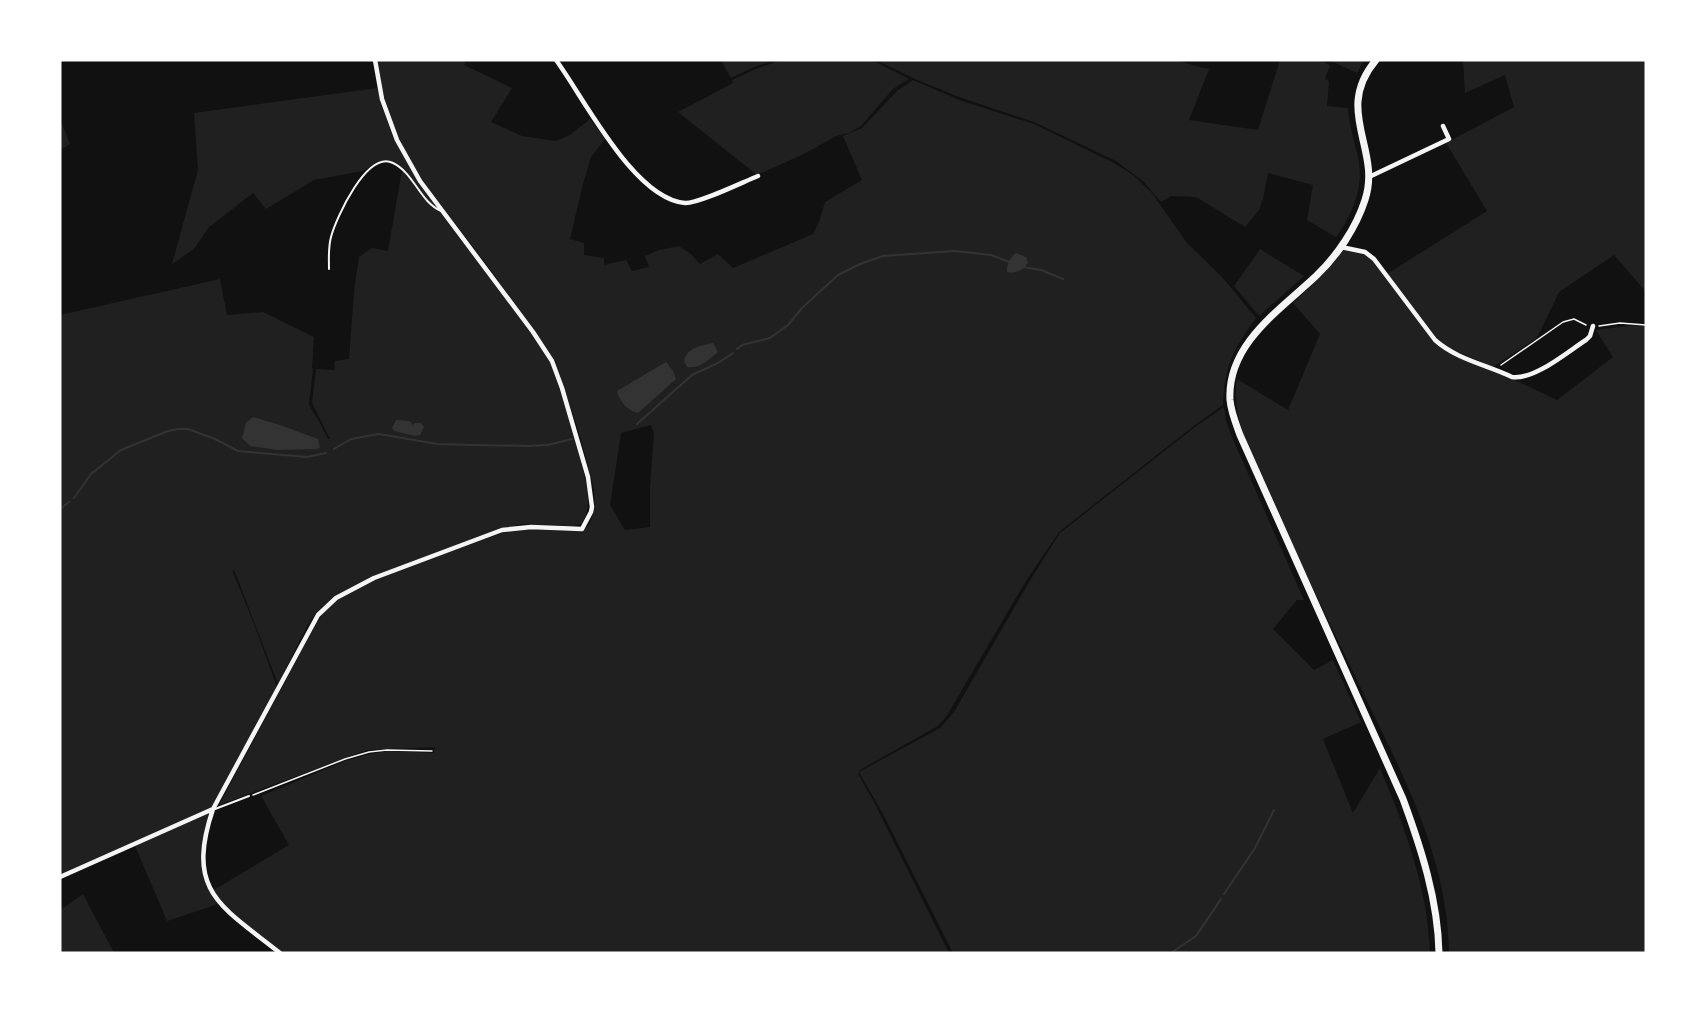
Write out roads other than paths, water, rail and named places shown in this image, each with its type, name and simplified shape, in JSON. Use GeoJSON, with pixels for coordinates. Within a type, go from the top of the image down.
{"type":"FeatureCollection","features":[{"type":"Feature","properties":{"kind":"main road"},"geometry":{"type":"LineString","coordinates":[[1376,60],[1360,88],[1357,112],[1369,177],[1362,208],[1341,247],[1317,275],[1268,319],[1254,335],[1238,362],[1232,382],[1230,401],[1234,420],[1259,479],[1403,799],[1422,854],[1431,891],[1439,953]]}},
{"type":"Feature","properties":{"kind":"street"},"geometry":{"type":"LineString","coordinates":[[280,953],[219,903],[210,890],[203,861],[204,842],[213,809],[318,615],[336,598],[374,578],[502,530],[531,526],[582,529],[591,512],[588,477],[552,362],[533,332],[420,181],[397,140],[382,99],[375,60]]}},
{"type":"Feature","properties":{"kind":"street"},"geometry":{"type":"LineString","coordinates":[[556,60],[609,141],[655,192],[686,203],[699,201],[758,176]]}},
{"type":"Feature","properties":{"kind":"street"},"geometry":{"type":"LineString","coordinates":[[1369,177],[1449,139],[1443,126]]}},
{"type":"Feature","properties":{"kind":"street"},"geometry":{"type":"LineString","coordinates":[[1341,247],[1365,252],[1374,259],[1440,345],[1512,377],[1520,378],[1533,374],[1586,340],[1593,326]]}},
{"type":"Feature","properties":{"kind":"street"},"geometry":{"type":"LineString","coordinates":[[60,877],[213,809]]}},
{"type":"Feature","properties":{"kind":"lane"},"geometry":{"type":"LineString","coordinates":[[329,269],[329,246],[335,226],[358,182],[369,168],[378,163],[387,161],[397,165],[412,180],[432,207],[444,213]]}},
{"type":"Feature","properties":{"kind":"lane"},"geometry":{"type":"LineString","coordinates":[[213,809],[249,796]]}},
{"type":"Feature","properties":{"kind":"waterway"},"geometry":{"type":"LineString","coordinates":[[737,349],[742,345],[770,338],[788,325],[802,308],[838,275],[883,256],[955,251],[991,255],[1012,263]]}},
{"type":"Feature","properties":{"kind":"waterway"},"geometry":{"type":"LineString","coordinates":[[1023,267],[1041,270],[1063,279]]}},
{"type":"Feature","properties":{"kind":"waterway"},"geometry":{"type":"LineString","coordinates":[[637,424],[692,375],[733,353]]}},
{"type":"Feature","properties":{"kind":"waterway"},"geometry":{"type":"LineString","coordinates":[[74,498],[91,474],[121,450],[178,429],[188,429],[238,451],[307,457],[326,453]]}},
{"type":"Feature","properties":{"kind":"waterway"},"geometry":{"type":"LineString","coordinates":[[334,449],[351,439],[379,434],[437,444],[474,445],[548,445],[572,439]]}},
{"type":"Feature","properties":{"kind":"waterway"},"geometry":{"type":"LineString","coordinates":[[60,509],[69,502]]}},
{"type":"Feature","properties":{"kind":"waterway"},"geometry":{"type":"LineString","coordinates":[[1224,894],[1255,848],[1274,810]]}},
{"type":"Feature","properties":{"kind":"waterway"},"geometry":{"type":"LineString","coordinates":[[1171,953],[1196,936],[1221,899]]}}]}
